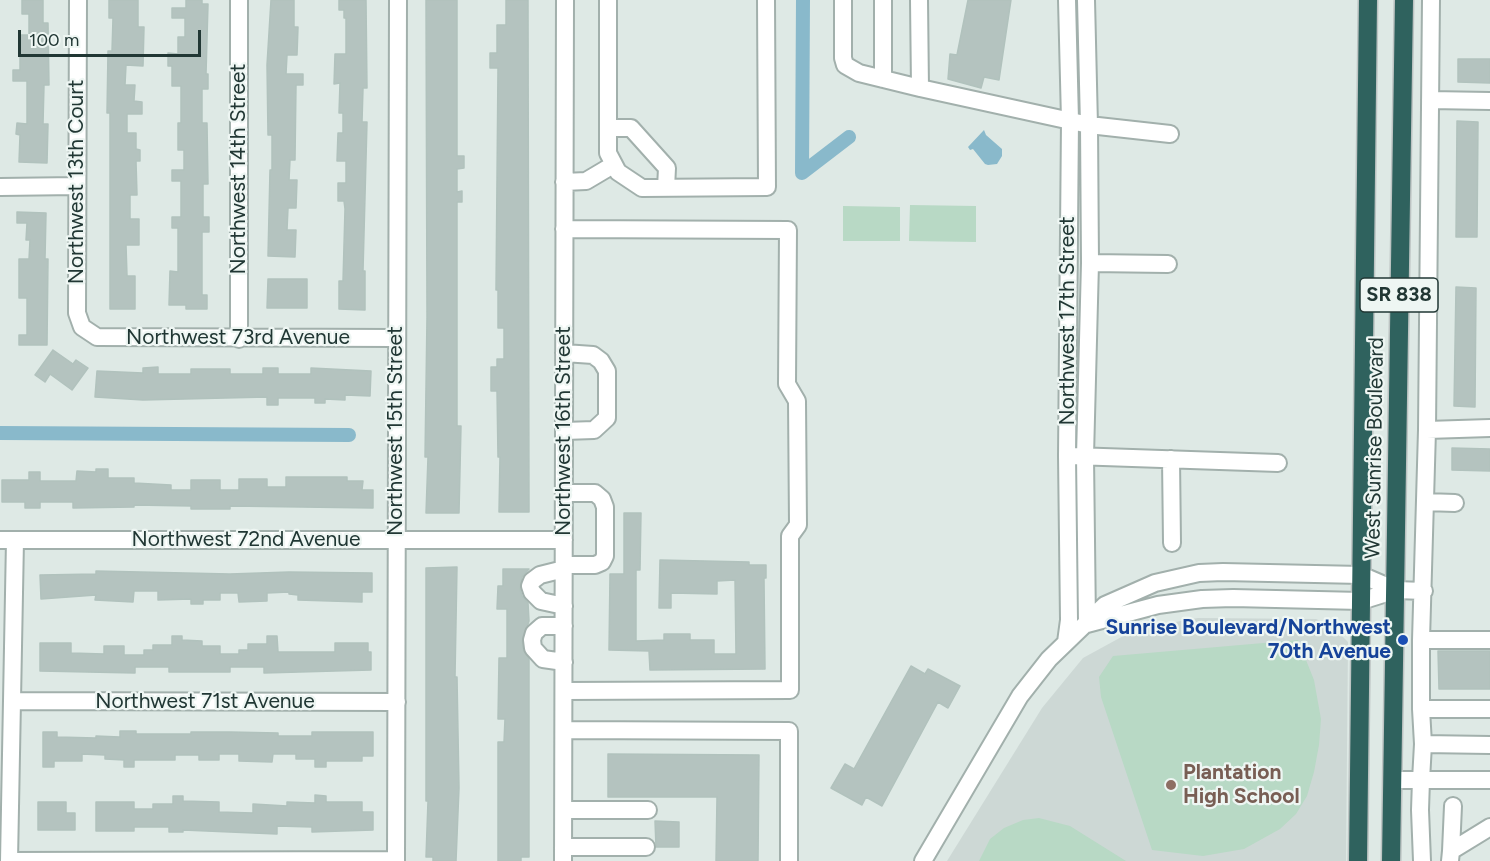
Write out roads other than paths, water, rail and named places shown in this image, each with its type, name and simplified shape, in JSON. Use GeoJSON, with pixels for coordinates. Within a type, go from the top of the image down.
{"type":"FeatureCollection","features":[{"type":"Feature","properties":{"kind":"highway","name":"West Sunrise Boulevard"},"geometry":{"type":"LineString","coordinates":[[1358,861],[1368,0]]}},
{"type":"Feature","properties":{"kind":"highway","name":"West Sunrise Boulevard"},"geometry":{"type":"LineString","coordinates":[[1391,861],[1404,0]]}},
{"type":"Feature","properties":{"kind":"street","name":"Northwest 13th Court"},"geometry":{"type":"LineString","coordinates":[[78,0],[77,313],[82,327]]}},
{"type":"Feature","properties":{"kind":"street","name":"Northwest 14th Street"},"geometry":{"type":"LineString","coordinates":[[239,0],[239,339]]}},
{"type":"Feature","properties":{"kind":"street","name":"Northwest 15th Street"},"geometry":{"type":"LineString","coordinates":[[396,861],[398,0]]}},
{"type":"Feature","properties":{"kind":"street","name":"Northwest 16th Street"},"geometry":{"type":"LineString","coordinates":[[563,854],[565,0]]}},
{"type":"Feature","properties":{"kind":"street"},"geometry":{"type":"LineString","coordinates":[[608,0],[608,153],[618,172],[642,188],[767,187],[766,0]]}},
{"type":"Feature","properties":{"kind":"street"},"geometry":{"type":"LineString","coordinates":[[843,0],[843,58],[845,65],[852,71],[1089,125],[1170,134]]}},
{"type":"Feature","properties":{"kind":"street"},"geometry":{"type":"LineString","coordinates":[[883,79],[884,0]]}},
{"type":"Feature","properties":{"kind":"street"},"geometry":{"type":"LineString","coordinates":[[919,0],[920,88]]}},
{"type":"Feature","properties":{"kind":"street"},"geometry":{"type":"LineString","coordinates":[[1422,861],[1420,810],[1423,744],[1420,625],[1424,591],[1427,430],[1431,0]]}},
{"type":"Feature","properties":{"kind":"street"},"geometry":{"type":"LineString","coordinates":[[1067,5],[1086,5]]}},
{"type":"Feature","properties":{"kind":"street","name":"Northwest 17th Street"},"geometry":{"type":"LineString","coordinates":[[1066,642],[1069,620],[1067,456],[1070,120],[1067,5]]}},
{"type":"Feature","properties":{"kind":"street","name":"Northwest 17th Street"},"geometry":{"type":"LineString","coordinates":[[1086,5],[1090,263],[1085,456],[1087,624]]}},
{"type":"Feature","properties":{"kind":"street"},"geometry":{"type":"LineString","coordinates":[[1430,100],[1490,101]]}},
{"type":"Feature","properties":{"kind":"street"},"geometry":{"type":"LineString","coordinates":[[608,128],[631,128],[667,168],[666,188]]}},
{"type":"Feature","properties":{"kind":"street"},"geometry":{"type":"LineString","coordinates":[[564,182],[586,181],[613,165]]}},
{"type":"Feature","properties":{"kind":"street"},"geometry":{"type":"LineString","coordinates":[[0,187],[77,186]]}},
{"type":"Feature","properties":{"kind":"street"},"geometry":{"type":"LineString","coordinates":[[564,229],[788,230],[787,384],[797,401],[798,525],[790,536],[790,690],[564,691]]}},
{"type":"Feature","properties":{"kind":"street"},"geometry":{"type":"LineString","coordinates":[[1090,263],[1168,264]]}},
{"type":"Feature","properties":{"kind":"street","name":"Northwest 73rd Avenue"},"geometry":{"type":"LineString","coordinates":[[82,327],[97,337],[396,338]]}},
{"type":"Feature","properties":{"kind":"street"},"geometry":{"type":"LineString","coordinates":[[564,353],[593,355],[601,361],[607,371],[607,418],[594,430],[564,431]]}},
{"type":"Feature","properties":{"kind":"street"},"geometry":{"type":"LineString","coordinates":[[1427,430],[1490,428]]}},
{"type":"Feature","properties":{"kind":"street"},"geometry":{"type":"LineString","coordinates":[[1067,456],[1278,463]]}},
{"type":"Feature","properties":{"kind":"street"},"geometry":{"type":"LineString","coordinates":[[1171,459],[1172,543]]}},
{"type":"Feature","properties":{"kind":"street"},"geometry":{"type":"LineString","coordinates":[[564,493],[595,493],[602,499],[605,507],[605,556],[602,562],[595,565],[564,567],[540,575],[532,581],[530,586],[532,592],[541,601],[564,606]]}},
{"type":"Feature","properties":{"kind":"street"},"geometry":{"type":"LineString","coordinates":[[1425,502],[1455,503]]}},
{"type":"Feature","properties":{"kind":"street"},"geometry":{"type":"LineString","coordinates":[[8,540],[9,692],[5,840],[9,861],[396,861]]}},
{"type":"Feature","properties":{"kind":"street","name":"Northwest 72nd Avenue"},"geometry":{"type":"LineString","coordinates":[[8,540],[564,540]]}},
{"type":"Feature","properties":{"kind":"street"},"geometry":{"type":"LineString","coordinates":[[923,861],[1020,696],[1049,659],[1105,605],[1155,583],[1200,573],[1361,574],[1396,590]]}},
{"type":"Feature","properties":{"kind":"street"},"geometry":{"type":"LineString","coordinates":[[1087,624],[1158,606],[1202,599],[1361,601],[1396,590],[1424,591]]}},
{"type":"Feature","properties":{"kind":"street"},"geometry":{"type":"LineString","coordinates":[[564,626],[542,626],[534,633],[532,640],[533,648],[543,659],[564,662]]}},
{"type":"Feature","properties":{"kind":"street"},"geometry":{"type":"LineString","coordinates":[[1421,640],[1490,640]]}},
{"type":"Feature","properties":{"kind":"street","name":"Northwest 71st Avenue"},"geometry":{"type":"LineString","coordinates":[[9,692],[397,702]]}},
{"type":"Feature","properties":{"kind":"street"},"geometry":{"type":"LineString","coordinates":[[1421,708],[1490,709]]}},
{"type":"Feature","properties":{"kind":"street"},"geometry":{"type":"LineString","coordinates":[[564,730],[789,731],[789,861]]}},
{"type":"Feature","properties":{"kind":"street"},"geometry":{"type":"LineString","coordinates":[[1423,744],[1490,745]]}},
{"type":"Feature","properties":{"kind":"street"},"geometry":{"type":"LineString","coordinates":[[1393,780],[1490,780]]}},
{"type":"Feature","properties":{"kind":"street"},"geometry":{"type":"LineString","coordinates":[[1450,856],[1453,806]]}},
{"type":"Feature","properties":{"kind":"street"},"geometry":{"type":"LineString","coordinates":[[564,810],[648,810]]}},
{"type":"Feature","properties":{"kind":"street"},"geometry":{"type":"LineString","coordinates":[[1450,856],[1490,827]]}},
{"type":"Feature","properties":{"kind":"street"},"geometry":{"type":"LineString","coordinates":[[563,854],[646,847]]}},
{"type":"Feature","properties":{"kind":"water"},"geometry":{"type":"Polygon","coordinates":[[[984,130],[986,135],[1002,149],[1002,156],[997,164],[985,164],[973,149],[970,150],[968,147],[984,130]]]}},
{"type":"Feature","properties":{"kind":"waterway"},"geometry":{"type":"LineString","coordinates":[[803,0],[802,173],[849,137]]}},
{"type":"Feature","properties":{"kind":"waterway"},"geometry":{"type":"LineString","coordinates":[[0,433],[349,435]]}},
{"type":"Feature","properties":{"kind":"place","name":"Sunrise Boulevard/Northwest 70th Avenue"},"geometry":{"type":"Point","coordinates":[1403,640]}},
{"type":"Feature","properties":{"kind":"place","name":"Plantation High School"},"geometry":{"type":"Point","coordinates":[1171,785]}}]}
